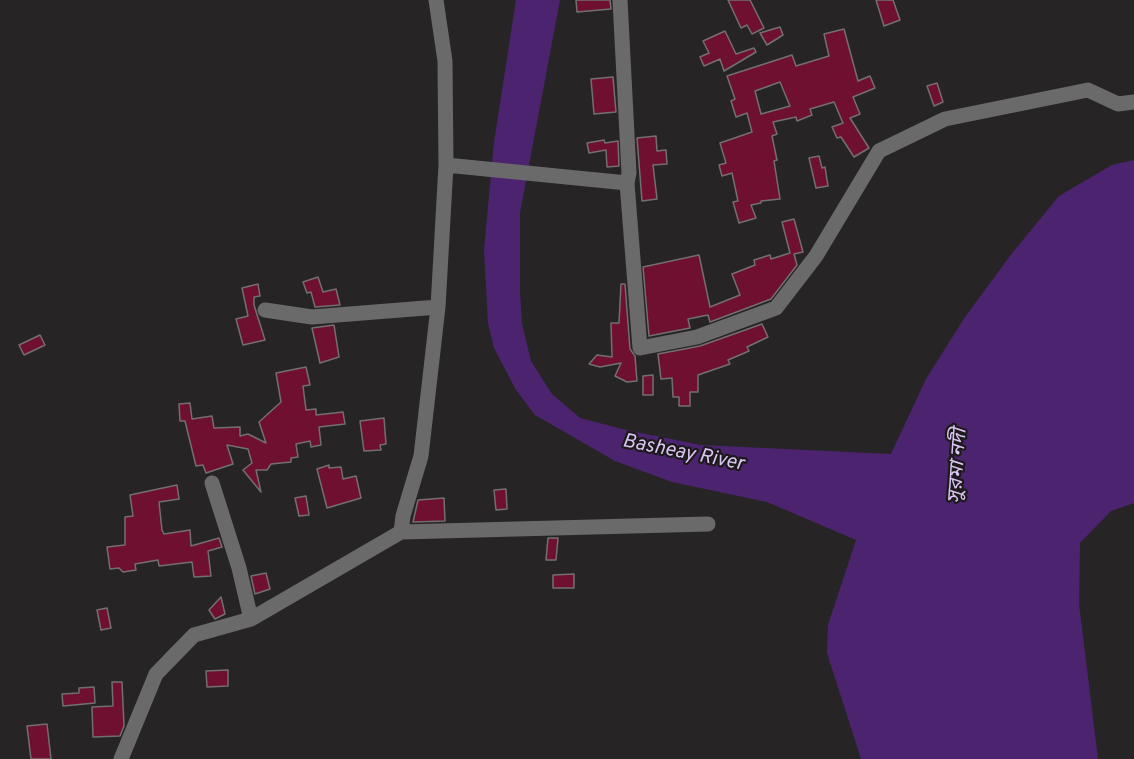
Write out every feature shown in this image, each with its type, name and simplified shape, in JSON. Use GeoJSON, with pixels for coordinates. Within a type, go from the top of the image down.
{"type":"FeatureCollection","features":[{"type":"Feature","properties":{"kind":"street"},"geometry":{"type":"LineString","coordinates":[[401,532],[403,516],[421,456],[438,307],[446,165],[445,61],[436,0]]}},
{"type":"Feature","properties":{"kind":"street"},"geometry":{"type":"LineString","coordinates":[[620,0],[629,173],[627,183],[640,348],[697,337],[776,308],[816,256],[879,151],[945,119],[1088,90],[1118,104],[1134,102]]}},
{"type":"Feature","properties":{"kind":"street"},"geometry":{"type":"LineString","coordinates":[[446,165],[627,183]]}},
{"type":"Feature","properties":{"kind":"street"},"geometry":{"type":"LineString","coordinates":[[265,310],[312,317],[438,307]]}},
{"type":"Feature","properties":{"kind":"street"},"geometry":{"type":"LineString","coordinates":[[212,483],[239,568],[251,619]]}},
{"type":"Feature","properties":{"kind":"street"},"geometry":{"type":"LineString","coordinates":[[121,759],[156,674],[175,652],[194,636],[251,619],[401,532],[708,524]]}},
{"type":"Feature","properties":{"kind":"water"},"geometry":{"type":"Polygon","coordinates":[[[516,0],[560,0],[520,213],[522,324],[531,361],[552,394],[580,418],[626,430],[701,445],[891,454],[926,379],[965,317],[1013,252],[1059,196],[1112,165],[1134,160],[1134,503],[1111,511],[1080,543],[1079,604],[1098,759],[861,759],[827,653],[828,625],[856,540],[767,502],[672,482],[615,461],[535,415],[516,390],[494,348],[488,323],[484,250],[494,142],[516,0]]]}},
{"type":"Feature","properties":{"kind":"building"},"geometry":{"type":"Polygon","coordinates":[[[576,0],[610,0],[611,9],[577,12],[576,0]]]}},
{"type":"Feature","properties":{"kind":"building"},"geometry":{"type":"Polygon","coordinates":[[[728,0],[750,0],[764,28],[752,34],[747,25],[741,28],[728,0]]]}},
{"type":"Feature","properties":{"kind":"building"},"geometry":{"type":"Polygon","coordinates":[[[876,0],[893,0],[900,20],[884,26],[876,0]]]}},
{"type":"Feature","properties":{"kind":"building"},"geometry":{"type":"Polygon","coordinates":[[[780,27],[783,35],[767,45],[760,33],[780,27]]]}},
{"type":"Feature","properties":{"kind":"building"},"geometry":{"type":"Polygon","coordinates":[[[844,29],[858,81],[870,76],[875,88],[853,97],[860,114],[850,118],[869,148],[854,157],[841,137],[837,138],[832,127],[843,123],[834,102],[810,109],[812,115],[797,121],[796,117],[773,122],[777,134],[772,136],[777,160],[774,161],[780,199],[761,201],[761,203],[751,205],[756,218],[739,223],[733,202],[738,201],[732,173],[722,176],[719,165],[726,163],[720,143],[752,132],[747,113],[736,117],[731,101],[735,99],[727,76],[792,55],[796,66],[829,56],[824,34],[844,29]],[[780,82],[755,91],[761,114],[790,106],[780,82]]]}},
{"type":"Feature","properties":{"kind":"building"},"geometry":{"type":"Polygon","coordinates":[[[725,31],[736,54],[754,48],[756,52],[724,71],[720,59],[704,66],[700,57],[709,53],[703,41],[725,31]]]}},
{"type":"Feature","properties":{"kind":"building"},"geometry":{"type":"Polygon","coordinates":[[[613,77],[616,112],[594,114],[591,79],[613,77]]]}},
{"type":"Feature","properties":{"kind":"building"},"geometry":{"type":"Polygon","coordinates":[[[937,83],[943,102],[934,106],[927,86],[937,83]]]}},
{"type":"Feature","properties":{"kind":"building"},"geometry":{"type":"Polygon","coordinates":[[[656,136],[657,151],[666,150],[667,164],[653,165],[657,199],[642,201],[637,138],[656,136]]]}},
{"type":"Feature","properties":{"kind":"building"},"geometry":{"type":"Polygon","coordinates":[[[604,140],[605,143],[618,141],[619,166],[607,167],[606,150],[589,153],[587,143],[604,140]]]}},
{"type":"Feature","properties":{"kind":"building"},"geometry":{"type":"Polygon","coordinates":[[[819,156],[822,168],[825,167],[828,186],[816,188],[809,158],[819,156]]]}},
{"type":"Feature","properties":{"kind":"building"},"geometry":{"type":"Polygon","coordinates":[[[794,219],[803,252],[794,254],[797,265],[771,299],[710,322],[708,315],[688,319],[690,328],[649,336],[643,267],[699,255],[710,307],[740,295],[732,274],[755,265],[754,260],[770,255],[771,259],[790,253],[782,222],[794,219]]]}},
{"type":"Feature","properties":{"kind":"building"},"geometry":{"type":"Polygon","coordinates":[[[318,277],[323,292],[336,289],[340,305],[315,307],[311,292],[307,293],[303,282],[318,277]]]}},
{"type":"Feature","properties":{"kind":"building"},"geometry":{"type":"Polygon","coordinates":[[[258,284],[260,296],[254,297],[254,305],[265,340],[243,345],[236,319],[248,316],[242,288],[258,284]]]}},
{"type":"Feature","properties":{"kind":"building"},"geometry":{"type":"Polygon","coordinates":[[[621,284],[625,284],[630,349],[635,356],[637,381],[627,382],[615,376],[621,363],[600,367],[589,364],[597,355],[612,357],[611,323],[619,323],[621,284]]]}},
{"type":"Feature","properties":{"kind":"building"},"geometry":{"type":"Polygon","coordinates":[[[762,324],[768,337],[747,347],[749,351],[728,360],[730,364],[698,375],[698,392],[690,392],[690,406],[679,406],[679,397],[673,397],[672,378],[661,379],[658,354],[700,346],[762,324]]]}},
{"type":"Feature","properties":{"kind":"building"},"geometry":{"type":"Polygon","coordinates":[[[334,325],[339,357],[320,363],[312,328],[334,325]]]}},
{"type":"Feature","properties":{"kind":"building"},"geometry":{"type":"Polygon","coordinates":[[[40,335],[45,345],[24,355],[19,345],[40,335]]]}},
{"type":"Feature","properties":{"kind":"building"},"geometry":{"type":"Polygon","coordinates":[[[306,367],[310,385],[303,386],[306,410],[316,409],[316,415],[343,412],[345,424],[319,427],[321,445],[311,447],[310,441],[296,444],[298,457],[291,458],[291,462],[271,464],[267,470],[256,470],[261,492],[243,470],[252,463],[248,449],[227,445],[233,464],[206,473],[203,465],[196,466],[185,421],[180,421],[179,404],[190,403],[192,419],[212,416],[214,428],[240,427],[240,436],[248,434],[266,443],[259,422],[281,402],[276,373],[306,367]]]}},
{"type":"Feature","properties":{"kind":"building"},"geometry":{"type":"Polygon","coordinates":[[[653,375],[653,395],[643,395],[643,376],[653,375]]]}},
{"type":"Feature","properties":{"kind":"building"},"geometry":{"type":"Polygon","coordinates":[[[384,418],[386,444],[380,445],[381,450],[364,451],[360,421],[384,418]]]}},
{"type":"Feature","properties":{"kind":"building"},"geometry":{"type":"Polygon","coordinates":[[[329,465],[329,468],[341,467],[343,479],[356,476],[361,498],[327,508],[317,469],[329,465]]]}},
{"type":"Feature","properties":{"kind":"building"},"geometry":{"type":"Polygon","coordinates":[[[177,485],[179,499],[159,502],[162,530],[164,534],[190,530],[191,546],[219,538],[222,547],[208,551],[211,576],[194,577],[192,562],[159,566],[158,560],[135,564],[136,570],[123,572],[119,568],[110,569],[107,547],[125,545],[125,517],[133,516],[130,495],[177,485]]]}},
{"type":"Feature","properties":{"kind":"building"},"geometry":{"type":"Polygon","coordinates":[[[506,489],[507,509],[496,510],[494,490],[506,489]]]}},
{"type":"Feature","properties":{"kind":"building"},"geometry":{"type":"Polygon","coordinates":[[[306,496],[309,515],[299,516],[295,498],[306,496]]]}},
{"type":"Feature","properties":{"kind":"building"},"geometry":{"type":"Polygon","coordinates":[[[444,498],[445,521],[413,522],[418,500],[444,498]]]}},
{"type":"Feature","properties":{"kind":"building"},"geometry":{"type":"Polygon","coordinates":[[[548,538],[558,538],[556,560],[546,560],[548,538]]]}},
{"type":"Feature","properties":{"kind":"building"},"geometry":{"type":"Polygon","coordinates":[[[266,573],[270,589],[255,594],[251,576],[266,573]]]}},
{"type":"Feature","properties":{"kind":"building"},"geometry":{"type":"Polygon","coordinates":[[[574,574],[574,588],[553,588],[553,575],[574,574]]]}},
{"type":"Feature","properties":{"kind":"building"},"geometry":{"type":"Polygon","coordinates":[[[221,597],[225,614],[215,619],[209,610],[221,597]]]}},
{"type":"Feature","properties":{"kind":"building"},"geometry":{"type":"Polygon","coordinates":[[[107,608],[111,628],[101,630],[97,610],[107,608]]]}},
{"type":"Feature","properties":{"kind":"building"},"geometry":{"type":"Polygon","coordinates":[[[228,670],[228,686],[207,687],[206,671],[228,670]]]}},
{"type":"Feature","properties":{"kind":"building"},"geometry":{"type":"Polygon","coordinates":[[[112,682],[122,682],[124,726],[120,736],[93,737],[92,707],[113,706],[112,682]]]}},
{"type":"Feature","properties":{"kind":"building"},"geometry":{"type":"Polygon","coordinates":[[[94,687],[95,703],[63,706],[62,694],[79,693],[79,688],[94,687]]]}},
{"type":"Feature","properties":{"kind":"building"},"geometry":{"type":"Polygon","coordinates":[[[47,724],[51,759],[31,759],[27,726],[47,724]]]}},
{"type":"Feature","properties":{"kind":"water label","name":"Basheay River"},"geometry":{"type":"Point","coordinates":[683,454]}},
{"type":"Feature","properties":{"kind":"water label","name":"সুরমা নদী"},"geometry":{"type":"Point","coordinates":[959,466]}}]}
